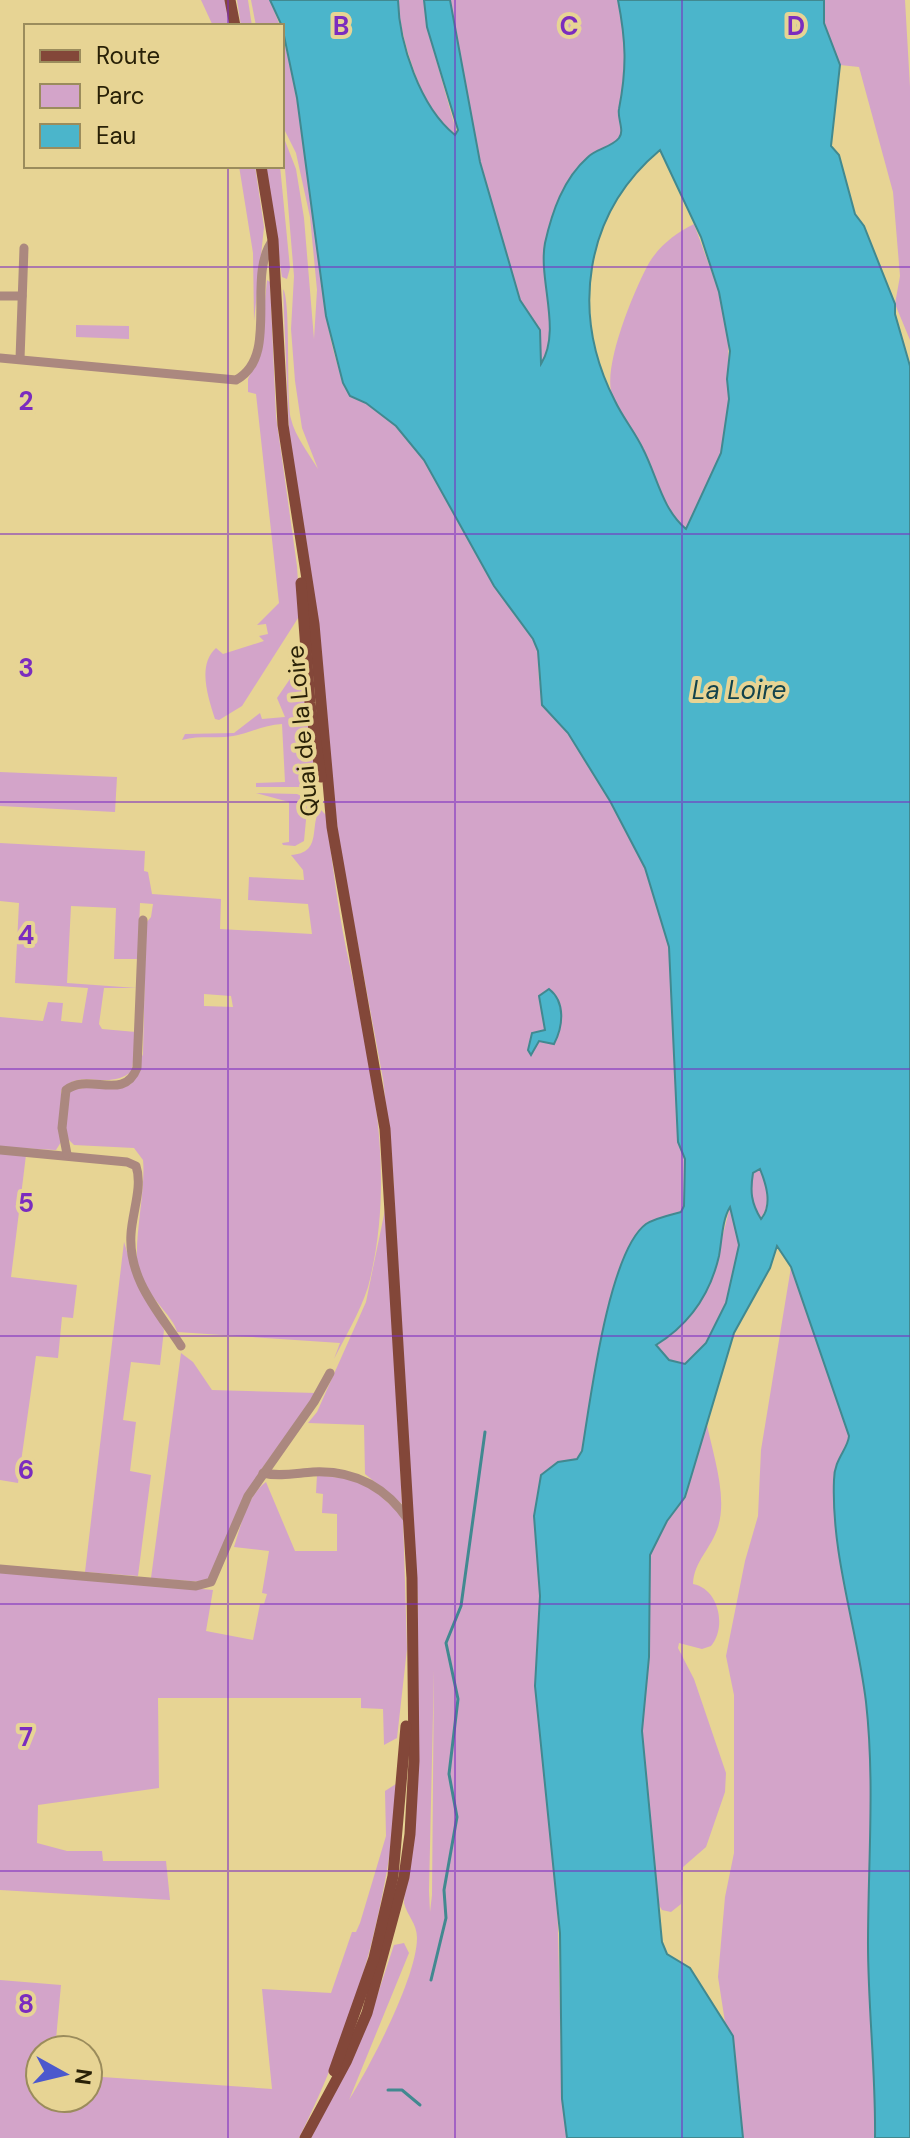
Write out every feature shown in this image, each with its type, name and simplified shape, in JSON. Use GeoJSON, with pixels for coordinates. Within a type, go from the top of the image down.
{"type":"FeatureCollection","features":[{"type":"Feature","properties":{"kind":"main road"},"geometry":{"type":"LineString","coordinates":[[230,0],[235,24]]}},
{"type":"Feature","properties":{"kind":"main road","name":"Quai de la Loire"},"geometry":{"type":"LineString","coordinates":[[261,168],[273,240],[283,425],[314,624],[332,827],[385,1129],[409,1521],[411,1674],[393,1876],[358,2011],[305,2138]]}},
{"type":"Feature","properties":{"kind":"street"},"geometry":{"type":"LineString","coordinates":[[0,358],[236,380],[255,361],[261,323],[263,270],[273,240]]}},
{"type":"Feature","properties":{"kind":"street"},"geometry":{"type":"LineString","coordinates":[[20,359],[24,248]]}},
{"type":"Feature","properties":{"kind":"street"},"geometry":{"type":"LineString","coordinates":[[0,296],[22,296]]}},
{"type":"Feature","properties":{"kind":"street"},"geometry":{"type":"LineString","coordinates":[[67,1154],[62,1128],[66,1090],[78,1083],[123,1085],[137,1068],[143,920]]}},
{"type":"Feature","properties":{"kind":"street"},"geometry":{"type":"LineString","coordinates":[[0,1150],[67,1154],[127,1162],[137,1168],[130,1236],[134,1265],[145,1293],[181,1346]]}},
{"type":"Feature","properties":{"kind":"street"},"geometry":{"type":"LineString","coordinates":[[0,1569],[206,1585],[219,1571],[244,1504],[314,1402],[330,1373]]}},
{"type":"Feature","properties":{"kind":"street"},"geometry":{"type":"LineString","coordinates":[[263,1473],[329,1472],[365,1480],[397,1505],[409,1521]]}},
{"type":"Feature","properties":{"kind":"green space"},"geometry":{"type":"Polygon","coordinates":[[[201,0],[225,0],[230,24],[212,24],[201,0]]]}},
{"type":"Feature","properties":{"kind":"green space"},"geometry":{"type":"Polygon","coordinates":[[[237,0],[248,0],[252,24],[241,24],[237,0]]]}},
{"type":"Feature","properties":{"kind":"green space"},"geometry":{"type":"Polygon","coordinates":[[[251,0],[270,0],[279,24],[256,24],[251,0]]]}},
{"type":"Feature","properties":{"kind":"green space"},"geometry":{"type":"Polygon","coordinates":[[[398,0],[424,0],[427,27],[457,134],[445,126],[424,94],[408,54],[398,0]]]}},
{"type":"Feature","properties":{"kind":"green space"},"geometry":{"type":"Polygon","coordinates":[[[450,0],[618,0],[624,54],[619,113],[621,135],[580,165],[566,184],[552,216],[544,253],[549,335],[541,365],[540,330],[520,300],[480,162],[450,0]]]}},
{"type":"Feature","properties":{"kind":"green space"},"geometry":{"type":"Polygon","coordinates":[[[824,0],[905,0],[910,87],[910,340],[895,304],[900,276],[893,192],[859,67],[840,65],[824,23],[824,0]]]}},
{"type":"Feature","properties":{"kind":"green space"},"geometry":{"type":"Polygon","coordinates":[[[284,42],[303,136],[327,320],[342,378],[350,396],[366,403],[396,426],[424,460],[513,613],[533,639],[538,651],[539,682],[671,902],[705,1269],[711,1281],[730,1207],[739,1245],[726,1303],[706,1343],[685,1365],[668,1359],[557,1889],[562,2097],[567,2138],[311,2138],[374,2005],[394,1945],[404,1943],[409,1953],[349,2100],[391,2021],[415,1955],[417,1933],[404,1903],[418,1602],[393,1173],[383,1079],[340,848],[289,434],[283,289],[287,310],[291,419],[318,469],[302,428],[295,381],[291,329],[294,276],[284,138],[296,169],[304,218],[314,339],[317,290],[310,217],[296,153],[284,129],[284,42]],[[434,1669],[429,1891],[430,1912],[432,1895],[434,1669]]]}},
{"type":"Feature","properties":{"kind":"green space"},"geometry":{"type":"Polygon","coordinates":[[[239,168],[255,168],[264,227],[254,321],[253,253],[239,168]]]}},
{"type":"Feature","properties":{"kind":"green space"},"geometry":{"type":"Polygon","coordinates":[[[265,168],[280,168],[290,268],[287,279],[282,277],[265,168]]]}},
{"type":"Feature","properties":{"kind":"green space"},"geometry":{"type":"Polygon","coordinates":[[[694,224],[719,292],[728,329],[729,399],[721,453],[686,529],[671,512],[643,450],[616,406],[610,378],[622,326],[649,263],[669,240],[694,224]]]}},
{"type":"Feature","properties":{"kind":"green space"},"geometry":{"type":"Polygon","coordinates":[[[267,280],[270,282],[276,416],[297,566],[300,615],[242,706],[219,720],[215,719],[206,682],[205,672],[210,655],[216,648],[223,654],[264,641],[259,636],[268,634],[266,624],[257,625],[279,603],[256,394],[248,392],[248,379],[260,354],[267,280]]]}},
{"type":"Feature","properties":{"kind":"green space"},"geometry":{"type":"Polygon","coordinates":[[[76,325],[129,326],[129,339],[76,337],[76,325]]]}},
{"type":"Feature","properties":{"kind":"green space"},"geometry":{"type":"Polygon","coordinates":[[[289,663],[303,670],[319,780],[315,787],[256,787],[256,783],[285,782],[282,724],[232,736],[182,740],[185,734],[234,733],[260,713],[262,719],[285,717],[277,698],[294,673],[289,663]]]}},
{"type":"Feature","properties":{"kind":"green space"},"geometry":{"type":"Polygon","coordinates":[[[0,772],[117,777],[115,812],[0,806],[0,772]]]}},
{"type":"Feature","properties":{"kind":"green space"},"geometry":{"type":"Polygon","coordinates":[[[256,793],[297,794],[308,799],[304,841],[295,846],[283,845],[289,842],[289,802],[256,793]]]}},
{"type":"Feature","properties":{"kind":"green space"},"geometry":{"type":"Polygon","coordinates":[[[320,809],[326,815],[343,931],[371,1074],[381,1159],[377,1244],[368,1287],[334,1359],[340,1343],[177,1332],[146,1286],[138,1268],[143,1160],[134,1148],[74,1145],[66,1137],[66,1094],[83,1088],[115,1088],[131,1084],[143,1054],[146,923],[151,917],[153,904],[140,903],[138,959],[114,959],[116,908],[71,906],[67,983],[137,988],[104,988],[99,1024],[102,1029],[136,1032],[132,1071],[114,1079],[76,1080],[61,1091],[61,1142],[56,1150],[0,1147],[0,1017],[43,1021],[48,1002],[63,1003],[61,1021],[82,1023],[88,988],[15,983],[19,903],[0,901],[0,843],[145,851],[144,871],[148,872],[152,894],[221,899],[220,929],[312,934],[308,904],[248,900],[249,877],[304,880],[303,870],[291,855],[301,853],[311,844],[320,809]],[[204,994],[204,1006],[233,1007],[231,996],[204,994]]]}},
{"type":"Feature","properties":{"kind":"green space"},"geometry":{"type":"Polygon","coordinates":[[[0,1152],[26,1155],[11,1277],[77,1285],[73,1318],[62,1317],[58,1358],[36,1356],[18,1483],[0,1480],[0,1152]]]}},
{"type":"Feature","properties":{"kind":"green space"},"geometry":{"type":"Polygon","coordinates":[[[760,1169],[767,1201],[760,1219],[752,1191],[753,1173],[760,1169]]]}},
{"type":"Feature","properties":{"kind":"green space"},"geometry":{"type":"Polygon","coordinates":[[[386,1205],[402,1504],[365,1474],[364,1425],[308,1423],[317,1412],[366,1302],[386,1205]]]}},
{"type":"Feature","properties":{"kind":"green space"},"geometry":{"type":"Polygon","coordinates":[[[124,1242],[133,1271],[164,1330],[160,1365],[131,1362],[123,1420],[136,1422],[130,1471],[151,1475],[138,1576],[85,1572],[124,1242]]]}},
{"type":"Feature","properties":{"kind":"green space"},"geometry":{"type":"Polygon","coordinates":[[[791,1267],[849,1436],[910,2138],[736,2138],[736,2093],[718,1977],[725,1897],[734,1853],[734,1695],[726,1656],[745,1561],[758,1516],[761,1450],[791,1267]]]}},
{"type":"Feature","properties":{"kind":"green space"},"geometry":{"type":"Polygon","coordinates":[[[181,1353],[193,1362],[212,1390],[316,1393],[261,1470],[211,1577],[203,1582],[151,1578],[181,1353]]]}},
{"type":"Feature","properties":{"kind":"green space"},"geometry":{"type":"Polygon","coordinates":[[[706,1420],[720,1488],[721,1515],[715,1535],[696,1568],[693,1584],[702,1587],[714,1601],[719,1629],[711,1646],[702,1649],[679,1643],[678,1648],[694,1679],[726,1773],[725,1792],[706,1847],[683,1867],[681,1904],[671,1912],[662,1910],[657,1902],[641,1731],[649,1657],[650,1555],[667,1521],[686,1497],[706,1420]]]}},
{"type":"Feature","properties":{"kind":"green space"},"geometry":{"type":"Polygon","coordinates":[[[317,1475],[365,1481],[403,1517],[407,1649],[397,1738],[384,1745],[383,1709],[361,1708],[361,1698],[158,1698],[159,1788],[38,1805],[37,1843],[67,1851],[102,1851],[103,1861],[166,1861],[170,1900],[0,1890],[0,1571],[213,1590],[206,1631],[253,1640],[260,1604],[264,1604],[267,1594],[262,1593],[269,1551],[234,1547],[246,1512],[254,1495],[266,1482],[295,1551],[337,1551],[337,1514],[322,1513],[323,1494],[316,1493],[317,1475]]]}},
{"type":"Feature","properties":{"kind":"green space"},"geometry":{"type":"Polygon","coordinates":[[[399,1782],[377,1920],[353,2008],[299,2138],[0,2138],[0,1980],[61,1985],[56,2034],[24,2034],[24,2114],[104,2114],[104,2077],[272,2089],[262,1989],[331,1993],[352,1932],[356,1932],[360,1923],[386,1836],[385,1791],[399,1782]]]}},
{"type":"Feature","properties":{"kind":"water","name":"La Loire"},"geometry":{"type":"Polygon","coordinates":[[[270,0],[398,0],[402,35],[414,73],[431,108],[455,135],[458,130],[427,27],[424,0],[450,0],[480,162],[520,300],[540,330],[541,364],[550,336],[544,273],[545,243],[555,208],[579,166],[591,154],[612,144],[621,135],[619,113],[624,54],[618,0],[824,0],[824,23],[840,65],[831,146],[839,155],[855,214],[864,226],[895,304],[910,366],[910,2138],[875,2138],[868,1968],[869,1732],[862,1674],[840,1564],[834,1508],[835,1473],[849,1436],[791,1267],[777,1246],[770,1268],[734,1333],[685,1497],[667,1521],[650,1555],[649,1657],[642,1731],[662,1942],[667,1954],[690,1968],[733,2036],[743,2138],[567,2138],[562,2099],[560,1933],[535,1686],[540,1596],[534,1516],[541,1475],[558,1462],[577,1459],[582,1451],[611,1295],[633,1240],[646,1224],[681,1212],[684,1206],[685,1159],[678,1142],[669,947],[645,868],[610,801],[568,733],[542,705],[538,651],[533,639],[494,586],[424,460],[396,426],[366,403],[350,396],[343,383],[326,316],[284,24],[281,24],[270,0]],[[660,150],[634,176],[600,234],[592,266],[589,300],[592,334],[601,368],[671,512],[686,529],[721,453],[729,399],[727,379],[730,351],[719,292],[701,237],[660,150]],[[760,1169],[753,1173],[752,1197],[761,1219],[768,1201],[760,1169]],[[730,1207],[715,1270],[704,1296],[689,1318],[656,1345],[669,1360],[685,1364],[706,1343],[726,1303],[739,1245],[730,1207]]]}},
{"type":"Feature","properties":{"kind":"water"},"geometry":{"type":"Polygon","coordinates":[[[549,989],[560,1008],[559,1030],[554,1044],[539,1041],[531,1055],[528,1050],[532,1033],[545,1030],[539,996],[549,989]]]}},
{"type":"Feature","properties":{"kind":"waterway"},"geometry":{"type":"LineString","coordinates":[[431,1980],[446,1918],[444,1890],[457,1817],[449,1774],[458,1699],[446,1643],[461,1606],[485,1432]]}},
{"type":"Feature","properties":{"kind":"waterway"},"geometry":{"type":"LineString","coordinates":[[388,2090],[402,2090],[420,2105]]}}]}
